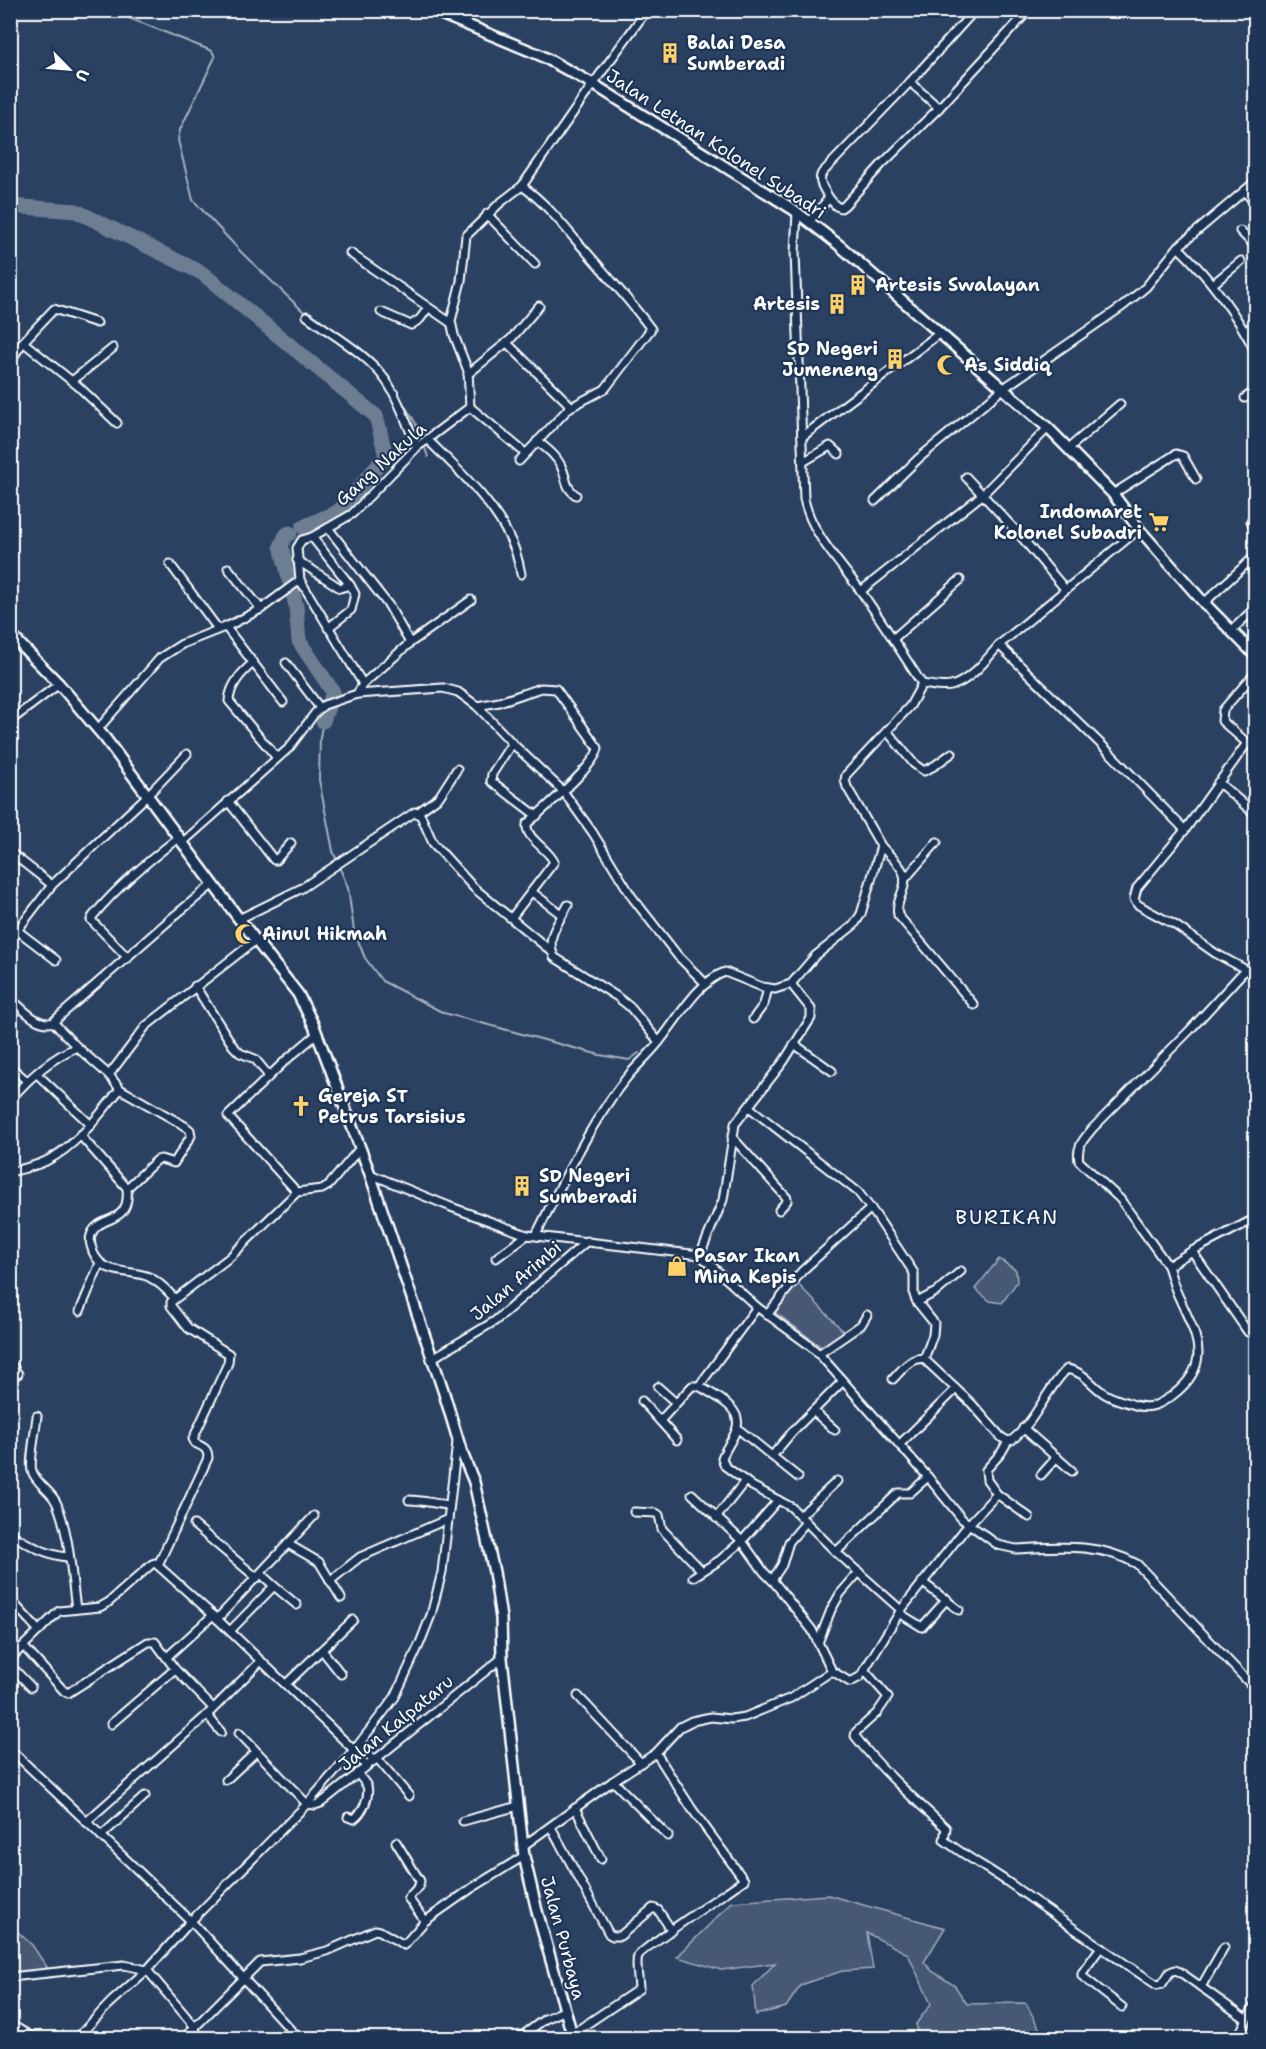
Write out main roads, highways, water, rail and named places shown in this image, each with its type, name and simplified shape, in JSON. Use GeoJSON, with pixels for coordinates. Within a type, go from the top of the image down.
{"type":"FeatureCollection","features":[{"type":"Feature","properties":{"kind":"main road","name":"Jalan Letnan Kolonel Subadri"},"geometry":{"type":"LineString","coordinates":[[431,10],[540,55],[593,84],[797,212],[1004,388],[1069,448],[1113,494],[1139,529],[1204,603],[1256,656]]}},
{"type":"Feature","properties":{"kind":"main road","name":"Jalan Purbaya"},"geometry":{"type":"LineString","coordinates":[[10,634],[59,684],[98,729],[180,841],[298,994],[317,1034],[370,1174],[457,1438],[474,1482],[494,1572],[501,1618],[502,1658],[524,1851],[537,1911],[573,2036]]}},
{"type":"Feature","properties":{"kind":"waterway"},"geometry":{"type":"LineString","coordinates":[[109,10],[212,51],[215,57],[180,130],[178,140],[193,200],[241,252],[307,315]]}},
{"type":"Feature","properties":{"kind":"waterway"},"geometry":{"type":"LineString","coordinates":[[10,206],[76,211],[202,273],[376,416],[386,456],[339,511],[303,527]]}},
{"type":"Feature","properties":{"kind":"waterway"},"geometry":{"type":"LineString","coordinates":[[398,395],[415,422],[422,440]]}},
{"type":"Feature","properties":{"kind":"waterway"},"geometry":{"type":"LineString","coordinates":[[424,445],[428,457]]}},
{"type":"Feature","properties":{"kind":"waterway"},"geometry":{"type":"LineString","coordinates":[[290,533],[286,535],[281,546],[296,606],[299,641],[333,692],[323,721]]}},
{"type":"Feature","properties":{"kind":"waterway"},"geometry":{"type":"LineString","coordinates":[[323,721],[320,737],[319,780],[333,851],[348,888],[354,931],[365,958],[382,981],[444,1013],[600,1055],[629,1060],[639,1053]]}},
{"type":"Feature","properties":{"kind":"place","name":"Balai Desa Sumberadi"},"geometry":{"type":"Point","coordinates":[670,53]}},
{"type":"Feature","properties":{"kind":"place","name":"Artesis Swalayan"},"geometry":{"type":"Point","coordinates":[858,285]}},
{"type":"Feature","properties":{"kind":"place","name":"Artesis"},"geometry":{"type":"Point","coordinates":[837,304]}},
{"type":"Feature","properties":{"kind":"place","name":"SD Negeri Jumeneng"},"geometry":{"type":"Point","coordinates":[895,359]}},
{"type":"Feature","properties":{"kind":"place","name":"As Siddiq"},"geometry":{"type":"Point","coordinates":[947,365]}},
{"type":"Feature","properties":{"kind":"place","name":"Indomaret Kolonel Subadri"},"geometry":{"type":"Point","coordinates":[1159,522]}},
{"type":"Feature","properties":{"kind":"place","name":"Ainul Hikmah"},"geometry":{"type":"Point","coordinates":[245,934]}},
{"type":"Feature","properties":{"kind":"place","name":"Gereja ST Petrus Tarsisius"},"geometry":{"type":"Point","coordinates":[301,1106]}},
{"type":"Feature","properties":{"kind":"place","name":"SD Negeri Sumberadi"},"geometry":{"type":"Point","coordinates":[522,1186]}},
{"type":"Feature","properties":{"kind":"place","name":"Pasar Ikan Mina Kepis"},"geometry":{"type":"Point","coordinates":[677,1266]}},
{"type":"Feature","properties":{"kind":"district","name":"BURIKAN"},"geometry":{"type":"Point","coordinates":[1007,1217]}}]}
